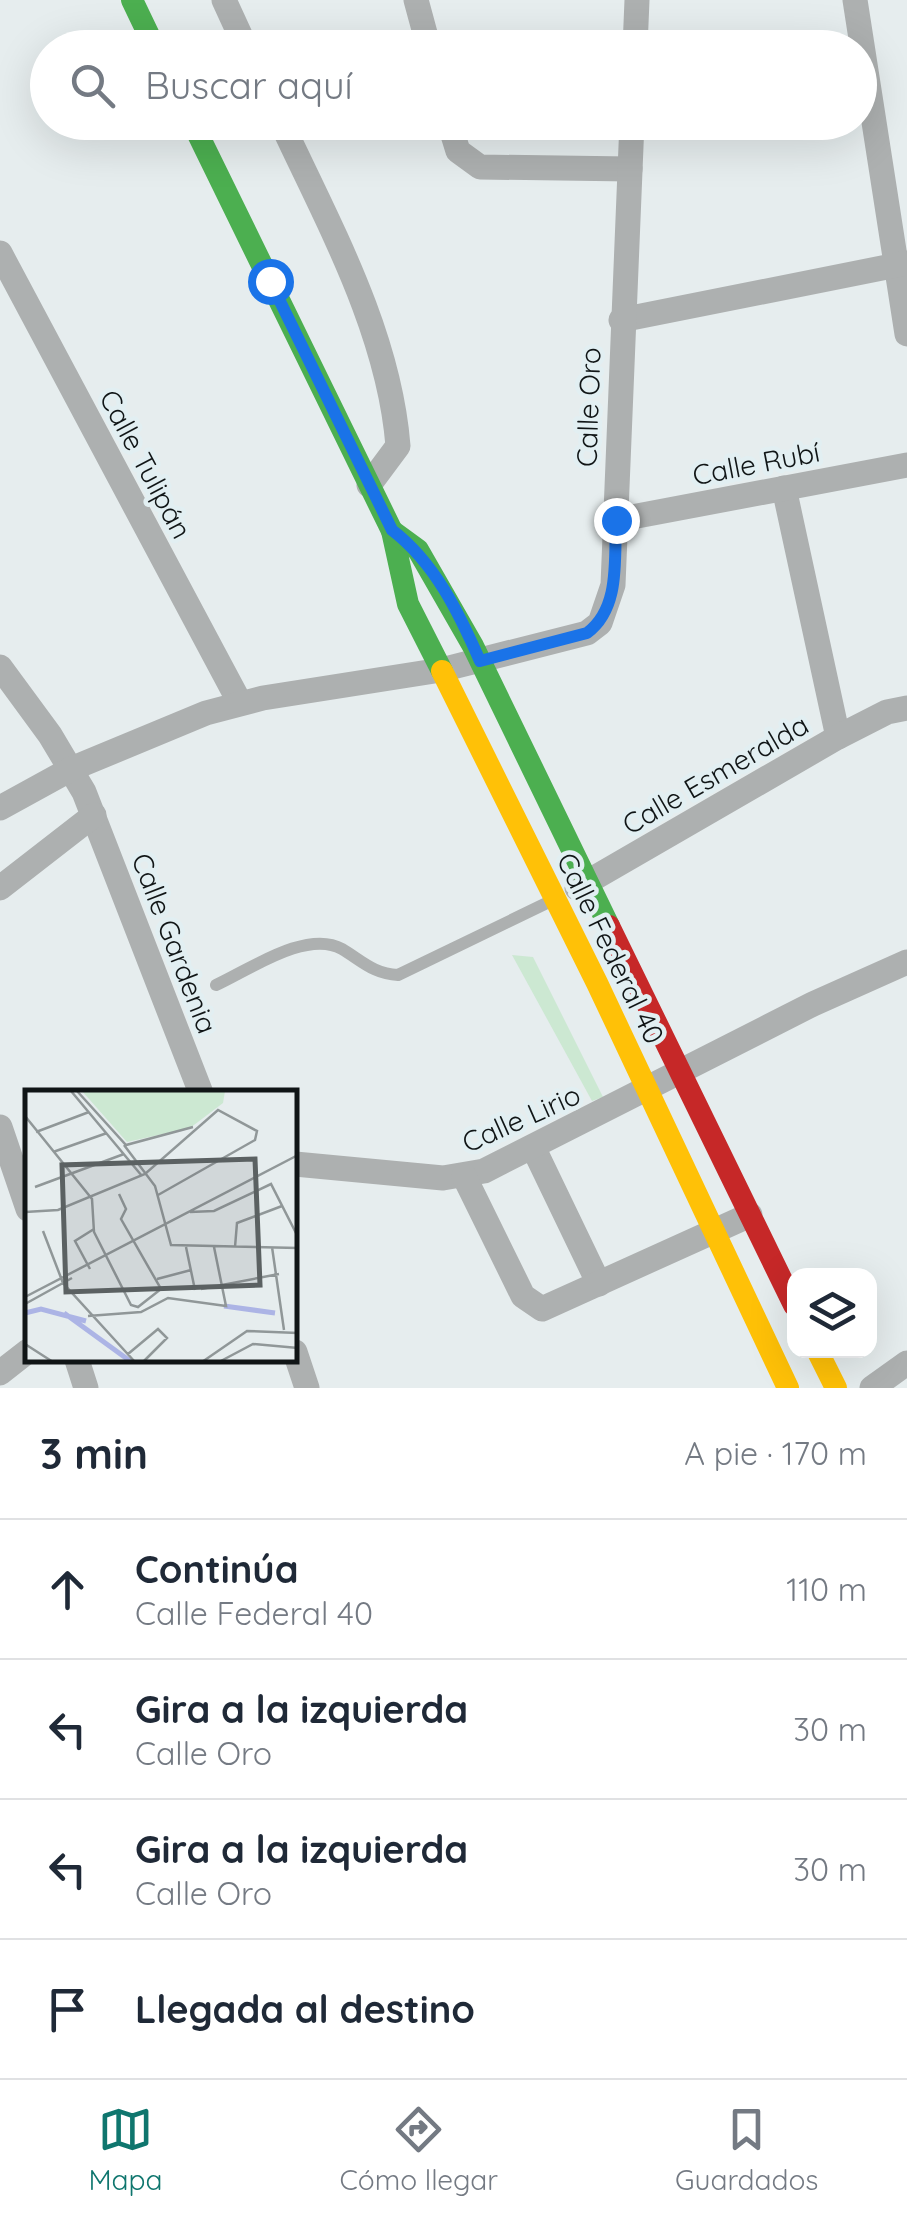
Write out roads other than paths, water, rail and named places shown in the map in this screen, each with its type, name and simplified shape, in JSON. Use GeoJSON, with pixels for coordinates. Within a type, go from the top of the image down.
{"type":"FeatureCollection","features":[{"type":"Feature","properties":{"kind":"main road"},"geometry":{"type":"LineString","coordinates":[[132,0],[146,30]]}},
{"type":"Feature","properties":{"kind":"main road","name":"Calle Federal 40"},"geometry":{"type":"LineString","coordinates":[[201,140],[392,530],[408,604],[555,899],[788,1388]]}},
{"type":"Feature","properties":{"kind":"main road","name":"Calle Federal 40"},"geometry":{"type":"LineString","coordinates":[[392,530],[418,550],[480,661],[787,1291]]}},
{"type":"Feature","properties":{"kind":"main road"},"geometry":{"type":"LineString","coordinates":[[492,771],[524,751]]}},
{"type":"Feature","properties":{"kind":"main road"},"geometry":{"type":"LineString","coordinates":[[821,1358],[836,1388]]}},
{"type":"Feature","properties":{"kind":"street"},"geometry":{"type":"LineString","coordinates":[[224,0],[238,30]]}},
{"type":"Feature","properties":{"kind":"street"},"geometry":{"type":"LineString","coordinates":[[416,0],[424,30]]}},
{"type":"Feature","properties":{"kind":"street"},"geometry":{"type":"LineString","coordinates":[[635,30],[636,0]]}},
{"type":"Feature","properties":{"kind":"street"},"geometry":{"type":"LineString","coordinates":[[856,0],[861,30]]}},
{"type":"Feature","properties":{"kind":"street"},"geometry":{"type":"LineString","coordinates":[[877,121],[902,264],[907,334]]}},
{"type":"Feature","properties":{"kind":"street"},"geometry":{"type":"LineString","coordinates":[[289,140],[352,274],[395,409],[398,446],[369,485]]}},
{"type":"Feature","properties":{"kind":"street"},"geometry":{"type":"LineString","coordinates":[[455,140],[468,161],[480,166],[630,169]]}},
{"type":"Feature","properties":{"kind":"street","name":"Calle Oro"},"geometry":{"type":"LineString","coordinates":[[480,661],[587,633],[600,623],[613,585],[631,140]]}},
{"type":"Feature","properties":{"kind":"street","name":"Calle Tulipán"},"geometry":{"type":"LineString","coordinates":[[0,254],[240,703]]}},
{"type":"Feature","properties":{"kind":"street"},"geometry":{"type":"LineString","coordinates":[[621,320],[902,264]]}},
{"type":"Feature","properties":{"kind":"street","name":"Calle Rubí"},"geometry":{"type":"LineString","coordinates":[[616,520],[907,465]]}},
{"type":"Feature","properties":{"kind":"street"},"geometry":{"type":"LineString","coordinates":[[784,488],[838,737]]}},
{"type":"Feature","properties":{"kind":"street"},"geometry":{"type":"LineString","coordinates":[[0,808],[71,768],[240,703],[480,661]]}},
{"type":"Feature","properties":{"kind":"street","name":"Calle Gardenia"},"geometry":{"type":"LineString","coordinates":[[0,667],[71,768],[94,815],[200,1090]]}},
{"type":"Feature","properties":{"kind":"street","name":"Calle Esmeralda"},"geometry":{"type":"LineString","coordinates":[[555,899],[838,737],[886,712],[907,708]]}},
{"type":"Feature","properties":{"kind":"street"},"geometry":{"type":"LineString","coordinates":[[0,888],[94,815]]}},
{"type":"Feature","properties":{"kind":"street","name":"Calle Lirio"},"geometry":{"type":"LineString","coordinates":[[298,1164],[464,1176],[534,1149],[813,1004],[907,962]]}},
{"type":"Feature","properties":{"kind":"street"},"geometry":{"type":"LineString","coordinates":[[0,1127],[25,1201]]}},
{"type":"Feature","properties":{"kind":"street"},"geometry":{"type":"LineString","coordinates":[[534,1149],[599,1284]]}},
{"type":"Feature","properties":{"kind":"street"},"geometry":{"type":"LineString","coordinates":[[464,1176],[523,1296],[542,1309],[750,1215]]}},
{"type":"Feature","properties":{"kind":"street"},"geometry":{"type":"LineString","coordinates":[[0,1372],[25,1353]]}},
{"type":"Feature","properties":{"kind":"street"},"geometry":{"type":"LineString","coordinates":[[298,1361],[307,1388]]}},
{"type":"Feature","properties":{"kind":"street"},"geometry":{"type":"LineString","coordinates":[[79,1363],[86,1388]]}},
{"type":"Feature","properties":{"kind":"street"},"geometry":{"type":"LineString","coordinates":[[872,1388],[907,1363]]}},
{"type":"Feature","properties":{"kind":"lane"},"geometry":{"type":"LineString","coordinates":[[216,984],[308,944],[326,942],[382,974],[398,975],[555,899]]}}]}
